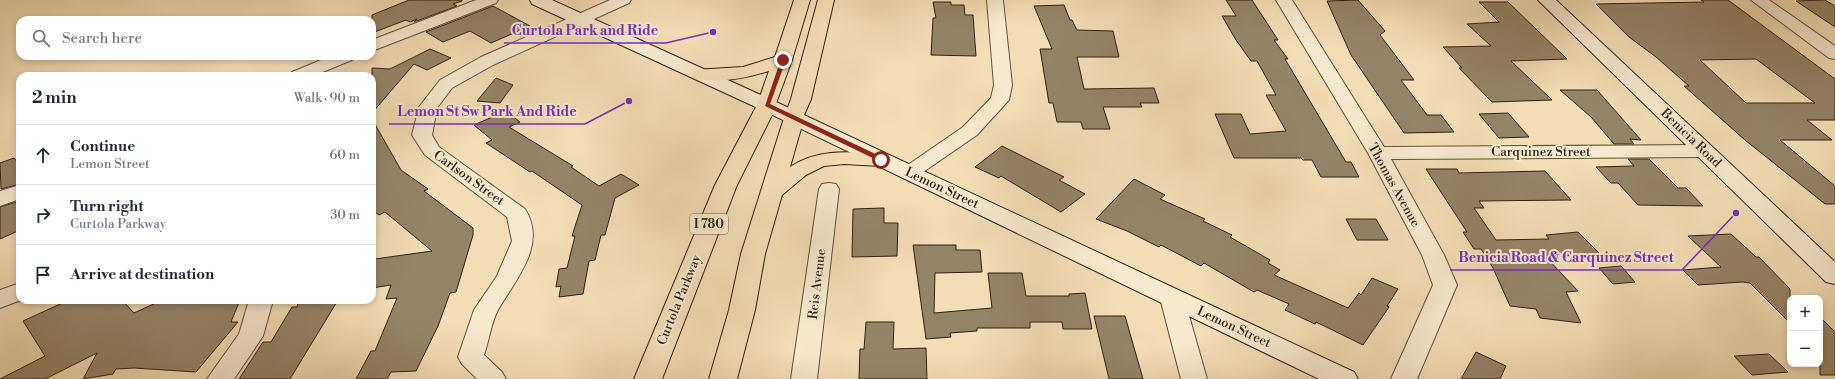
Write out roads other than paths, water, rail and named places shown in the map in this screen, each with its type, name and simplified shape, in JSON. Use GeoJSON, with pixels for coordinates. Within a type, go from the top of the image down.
{"type":"FeatureCollection","features":[{"type":"Feature","properties":{"kind":"main road","name":"Curtola Parkway"},"geometry":{"type":"LineString","coordinates":[[648,379],[726,185],[767,105],[802,0]]}},
{"type":"Feature","properties":{"kind":"main road"},"geometry":{"type":"LineString","coordinates":[[723,379],[742,310],[753,254],[801,99],[826,0]]}},
{"type":"Feature","properties":{"kind":"main road"},"geometry":{"type":"LineString","coordinates":[[701,74],[734,74],[748,72],[783,60]]}},
{"type":"Feature","properties":{"kind":"main road"},"geometry":{"type":"LineString","coordinates":[[771,193],[792,175],[809,164],[834,158],[881,160]]}},
{"type":"Feature","properties":{"kind":"main road"},"geometry":{"type":"LineString","coordinates":[[635,379],[660,348]]}},
{"type":"Feature","properties":{"kind":"street"},"geometry":{"type":"LineString","coordinates":[[376,44],[490,0]]}},
{"type":"Feature","properties":{"kind":"street","name":"Lemon Street"},"geometry":{"type":"LineString","coordinates":[[538,0],[767,105],[1344,379]]}},
{"type":"Feature","properties":{"kind":"street","name":"Carlson Street"},"geometry":{"type":"LineString","coordinates":[[493,379],[471,357],[486,310],[508,278],[523,241],[518,214],[432,151],[422,135],[428,107],[446,84],[487,61],[623,0]]}},
{"type":"Feature","properties":{"kind":"street"},"geometry":{"type":"LineString","coordinates":[[910,173],[970,131],[1000,100],[1003,85],[995,0]]}},
{"type":"Feature","properties":{"kind":"street","name":"Thomas Avenue"},"geometry":{"type":"LineString","coordinates":[[1284,0],[1378,153],[1433,255],[1445,285],[1404,379]]}},
{"type":"Feature","properties":{"kind":"street","name":"Benicia Road"},"geometry":{"type":"LineString","coordinates":[[1546,0],[1835,276]]}},
{"type":"Feature","properties":{"kind":"street"},"geometry":{"type":"LineString","coordinates":[[1759,0],[1835,54]]}},
{"type":"Feature","properties":{"kind":"street"},"geometry":{"type":"LineString","coordinates":[[308,72],[336,60]]}},
{"type":"Feature","properties":{"kind":"street","name":"Carquinez Street"},"geometry":{"type":"LineString","coordinates":[[1378,153],[1704,151]]}},
{"type":"Feature","properties":{"kind":"street","name":"Reis Avenue"},"geometry":{"type":"LineString","coordinates":[[804,379],[829,189]]}},
{"type":"Feature","properties":{"kind":"street"},"geometry":{"type":"LineString","coordinates":[[0,199],[16,193]]}},
{"type":"Feature","properties":{"kind":"street"},"geometry":{"type":"LineString","coordinates":[[0,300],[16,293]]}},
{"type":"Feature","properties":{"kind":"street"},"geometry":{"type":"LineString","coordinates":[[1172,298],[1194,379]]}},
{"type":"Feature","properties":{"kind":"street"},"geometry":{"type":"LineString","coordinates":[[220,379],[251,336],[260,304]]}},
{"type":"Feature","properties":{"kind":"place","name":"Curtola Park and Ride"},"geometry":{"type":"Point","coordinates":[713,32]}},
{"type":"Feature","properties":{"kind":"place","name":"Lemon St Sw Park And Ride"},"geometry":{"type":"Point","coordinates":[629,101]}},
{"type":"Feature","properties":{"kind":"place","name":"Benicia Road & Carquinez Street"},"geometry":{"type":"Point","coordinates":[1736,213]}}]}
